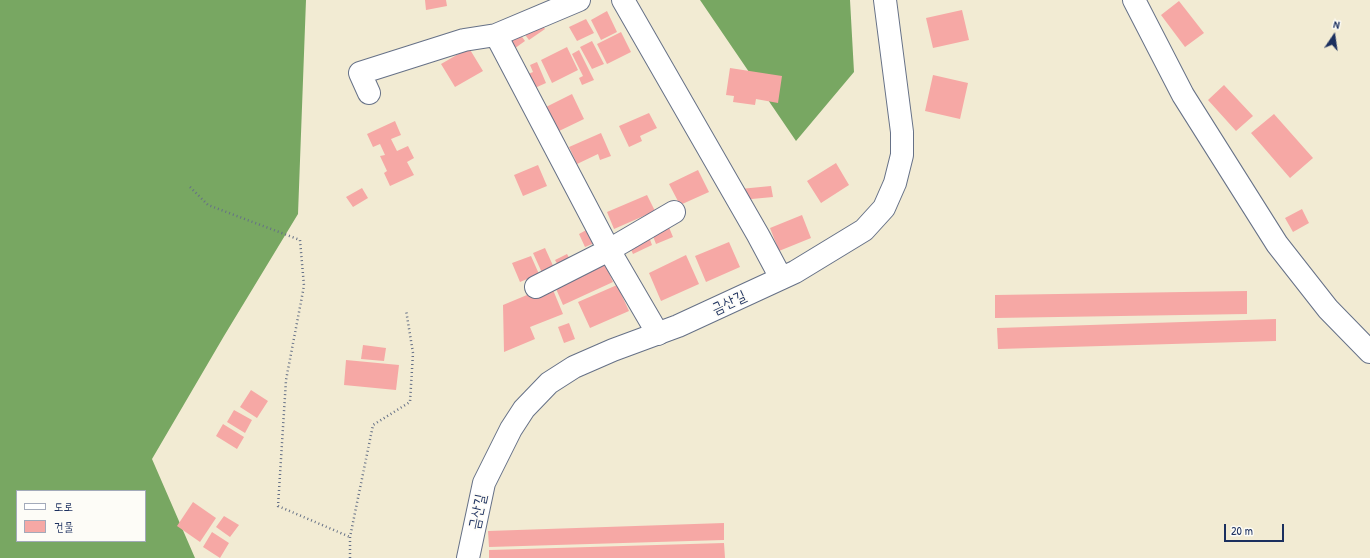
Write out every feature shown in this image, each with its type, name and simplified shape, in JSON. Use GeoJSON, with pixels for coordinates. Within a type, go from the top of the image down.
{"type":"FeatureCollection","features":[{"type":"Feature","properties":{"kind":"street"},"geometry":{"type":"LineString","coordinates":[[624,0],[781,278]]}},
{"type":"Feature","properties":{"kind":"street","name":"금산길"},"geometry":{"type":"LineString","coordinates":[[468,558],[484,483],[511,429],[524,408],[549,383],[574,367],[613,350],[678,326],[795,272],[864,230],[884,208],[895,183],[902,155],[902,132],[885,0]]}},
{"type":"Feature","properties":{"kind":"street"},"geometry":{"type":"LineString","coordinates":[[1134,0],[1183,94],[1277,244],[1328,309],[1370,352]]}},
{"type":"Feature","properties":{"kind":"street"},"geometry":{"type":"LineString","coordinates":[[368,93],[360,73],[464,40],[496,35],[573,1]]}},
{"type":"Feature","properties":{"kind":"street"},"geometry":{"type":"LineString","coordinates":[[496,35],[609,250],[658,334]]}},
{"type":"Feature","properties":{"kind":"street"},"geometry":{"type":"LineString","coordinates":[[536,287],[609,250],[674,212]]}},
{"type":"Feature","properties":{"kind":"path"},"geometry":{"type":"LineString","coordinates":[[190,187],[208,205],[300,240],[304,286],[286,380],[278,506],[350,537]]}},
{"type":"Feature","properties":{"kind":"path"},"geometry":{"type":"LineString","coordinates":[[350,558],[350,537],[373,425],[410,402],[413,353],[406,310]]}},
{"type":"Feature","properties":{"kind":"green space"},"geometry":{"type":"Polygon","coordinates":[[[0,0],[306,0],[298,214],[152,459],[195,558],[0,558],[0,0]]]}},
{"type":"Feature","properties":{"kind":"green space"},"geometry":{"type":"Polygon","coordinates":[[[700,0],[850,0],[854,72],[796,141],[700,0]]]}},
{"type":"Feature","properties":{"kind":"building"},"geometry":{"type":"Polygon","coordinates":[[[425,0],[446,0],[447,6],[426,10],[425,0]]]}},
{"type":"Feature","properties":{"kind":"building"},"geometry":{"type":"Polygon","coordinates":[[[1179,1],[1204,33],[1185,47],[1161,15],[1179,1]]]}},
{"type":"Feature","properties":{"kind":"building"},"geometry":{"type":"Polygon","coordinates":[[[962,10],[969,40],[933,48],[926,18],[962,10]]]}},
{"type":"Feature","properties":{"kind":"building"},"geometry":{"type":"Polygon","coordinates":[[[607,11],[617,32],[601,40],[591,20],[607,11]]]}},
{"type":"Feature","properties":{"kind":"building"},"geometry":{"type":"Polygon","coordinates":[[[586,19],[594,33],[577,41],[569,27],[586,19]]]}},
{"type":"Feature","properties":{"kind":"building"},"geometry":{"type":"Polygon","coordinates":[[[540,22],[545,29],[529,40],[523,32],[540,22]]]}},
{"type":"Feature","properties":{"kind":"building"},"geometry":{"type":"Polygon","coordinates":[[[621,32],[631,52],[607,64],[597,44],[621,32]]]}},
{"type":"Feature","properties":{"kind":"building"},"geometry":{"type":"Polygon","coordinates":[[[520,34],[525,41],[511,51],[506,44],[520,34]]]}},
{"type":"Feature","properties":{"kind":"building"},"geometry":{"type":"Polygon","coordinates":[[[592,41],[604,64],[592,69],[580,47],[592,41]]]}},
{"type":"Feature","properties":{"kind":"building"},"geometry":{"type":"Polygon","coordinates":[[[567,47],[578,70],[552,83],[541,60],[567,47]]]}},
{"type":"Feature","properties":{"kind":"building"},"geometry":{"type":"Polygon","coordinates":[[[469,48],[483,71],[455,87],[441,64],[469,48]]]}},
{"type":"Feature","properties":{"kind":"building"},"geometry":{"type":"Polygon","coordinates":[[[579,50],[594,80],[582,85],[579,78],[583,76],[572,54],[579,50]]]}},
{"type":"Feature","properties":{"kind":"building"},"geometry":{"type":"Polygon","coordinates":[[[537,62],[546,83],[528,91],[521,77],[533,72],[530,65],[537,62]]]}},
{"type":"Feature","properties":{"kind":"building"},"geometry":{"type":"Polygon","coordinates":[[[730,68],[782,76],[778,103],[756,99],[755,105],[733,102],[734,96],[726,95],[730,68]]]}},
{"type":"Feature","properties":{"kind":"building"},"geometry":{"type":"Polygon","coordinates":[[[933,75],[968,83],[960,119],[925,111],[933,75]]]}},
{"type":"Feature","properties":{"kind":"building"},"geometry":{"type":"Polygon","coordinates":[[[1224,85],[1253,116],[1236,131],[1208,100],[1224,85]]]}},
{"type":"Feature","properties":{"kind":"building"},"geometry":{"type":"Polygon","coordinates":[[[572,94],[584,119],[557,132],[546,107],[572,94]]]}},
{"type":"Feature","properties":{"kind":"building"},"geometry":{"type":"Polygon","coordinates":[[[649,113],[657,128],[640,136],[642,141],[629,147],[619,126],[649,113]]]}},
{"type":"Feature","properties":{"kind":"building"},"geometry":{"type":"Polygon","coordinates":[[[1274,114],[1313,158],[1290,178],[1251,133],[1274,114]]]}},
{"type":"Feature","properties":{"kind":"building"},"geometry":{"type":"Polygon","coordinates":[[[395,121],[401,135],[391,139],[397,151],[408,146],[414,158],[407,162],[414,175],[390,186],[384,173],[387,171],[380,156],[385,155],[380,144],[373,147],[367,134],[395,121]]]}},
{"type":"Feature","properties":{"kind":"building"},"geometry":{"type":"Polygon","coordinates":[[[601,133],[611,156],[600,160],[598,154],[577,164],[569,147],[601,133]]]}},
{"type":"Feature","properties":{"kind":"building"},"geometry":{"type":"Polygon","coordinates":[[[836,163],[849,185],[821,203],[807,181],[836,163]]]}},
{"type":"Feature","properties":{"kind":"building"},"geometry":{"type":"Polygon","coordinates":[[[538,165],[547,186],[523,196],[514,175],[538,165]]]}},
{"type":"Feature","properties":{"kind":"building"},"geometry":{"type":"Polygon","coordinates":[[[698,170],[709,192],[680,205],[669,184],[698,170]]]}},
{"type":"Feature","properties":{"kind":"building"},"geometry":{"type":"Polygon","coordinates":[[[771,186],[773,197],[741,200],[740,189],[771,186]]]}},
{"type":"Feature","properties":{"kind":"building"},"geometry":{"type":"Polygon","coordinates":[[[362,188],[368,198],[353,207],[346,197],[362,188]]]}},
{"type":"Feature","properties":{"kind":"building"},"geometry":{"type":"Polygon","coordinates":[[[647,195],[655,211],[614,229],[607,212],[647,195]]]}},
{"type":"Feature","properties":{"kind":"building"},"geometry":{"type":"Polygon","coordinates":[[[1302,209],[1309,223],[1293,232],[1285,218],[1302,209]]]}},
{"type":"Feature","properties":{"kind":"building"},"geometry":{"type":"Polygon","coordinates":[[[802,215],[811,238],[779,251],[770,228],[802,215]]]}},
{"type":"Feature","properties":{"kind":"building"},"geometry":{"type":"Polygon","coordinates":[[[668,225],[673,237],[656,244],[651,231],[668,225]]]}},
{"type":"Feature","properties":{"kind":"building"},"geometry":{"type":"Polygon","coordinates":[[[590,228],[597,242],[585,247],[579,234],[590,228]]]}},
{"type":"Feature","properties":{"kind":"building"},"geometry":{"type":"Polygon","coordinates":[[[648,234],[652,245],[633,254],[628,243],[648,234]]]}},
{"type":"Feature","properties":{"kind":"building"},"geometry":{"type":"Polygon","coordinates":[[[729,242],[740,267],[706,282],[695,256],[729,242]]]}},
{"type":"Feature","properties":{"kind":"building"},"geometry":{"type":"Polygon","coordinates":[[[545,248],[555,270],[543,275],[533,253],[545,248]]]}},
{"type":"Feature","properties":{"kind":"building"},"geometry":{"type":"Polygon","coordinates":[[[567,254],[572,263],[560,269],[555,260],[567,254]]]}},
{"type":"Feature","properties":{"kind":"building"},"geometry":{"type":"Polygon","coordinates":[[[686,255],[699,284],[661,301],[649,273],[686,255]]]}},
{"type":"Feature","properties":{"kind":"building"},"geometry":{"type":"Polygon","coordinates":[[[531,256],[539,274],[520,282],[512,263],[531,256]]]}},
{"type":"Feature","properties":{"kind":"building"},"geometry":{"type":"Polygon","coordinates":[[[604,262],[613,282],[563,305],[554,284],[604,262]]]}},
{"type":"Feature","properties":{"kind":"building"},"geometry":{"type":"Polygon","coordinates":[[[551,285],[563,314],[530,327],[535,339],[504,352],[503,305],[551,285]]]}},
{"type":"Feature","properties":{"kind":"building"},"geometry":{"type":"Polygon","coordinates":[[[617,285],[629,311],[590,328],[578,302],[617,285]]]}},
{"type":"Feature","properties":{"kind":"building"},"geometry":{"type":"Polygon","coordinates":[[[1247,291],[1247,314],[995,318],[995,295],[1247,291]]]}},
{"type":"Feature","properties":{"kind":"building"},"geometry":{"type":"Polygon","coordinates":[[[1276,319],[1276,341],[998,349],[997,328],[1276,319]]]}},
{"type":"Feature","properties":{"kind":"building"},"geometry":{"type":"Polygon","coordinates":[[[569,323],[575,339],[564,343],[558,327],[569,323]]]}},
{"type":"Feature","properties":{"kind":"building"},"geometry":{"type":"Polygon","coordinates":[[[363,345],[386,348],[384,361],[361,359],[363,345]]]}},
{"type":"Feature","properties":{"kind":"building"},"geometry":{"type":"Polygon","coordinates":[[[346,360],[399,365],[396,390],[344,385],[346,360]]]}},
{"type":"Feature","properties":{"kind":"building"},"geometry":{"type":"Polygon","coordinates":[[[251,390],[268,401],[257,418],[240,407],[251,390]]]}},
{"type":"Feature","properties":{"kind":"building"},"geometry":{"type":"Polygon","coordinates":[[[234,410],[252,420],[245,433],[227,422],[234,410]]]}},
{"type":"Feature","properties":{"kind":"building"},"geometry":{"type":"Polygon","coordinates":[[[223,424],[244,437],[237,449],[216,436],[223,424]]]}},
{"type":"Feature","properties":{"kind":"building"},"geometry":{"type":"Polygon","coordinates":[[[193,502],[216,518],[200,542],[177,526],[193,502]]]}},
{"type":"Feature","properties":{"kind":"building"},"geometry":{"type":"Polygon","coordinates":[[[224,516],[239,525],[230,537],[216,527],[224,516]]]}},
{"type":"Feature","properties":{"kind":"building"},"geometry":{"type":"Polygon","coordinates":[[[724,523],[724,540],[489,547],[488,531],[724,523]]]}},
{"type":"Feature","properties":{"kind":"building"},"geometry":{"type":"Polygon","coordinates":[[[212,532],[229,543],[220,558],[203,547],[212,532]]]}},
{"type":"Feature","properties":{"kind":"building"},"geometry":{"type":"Polygon","coordinates":[[[724,543],[725,558],[489,558],[489,550],[724,543]]]}}]}
